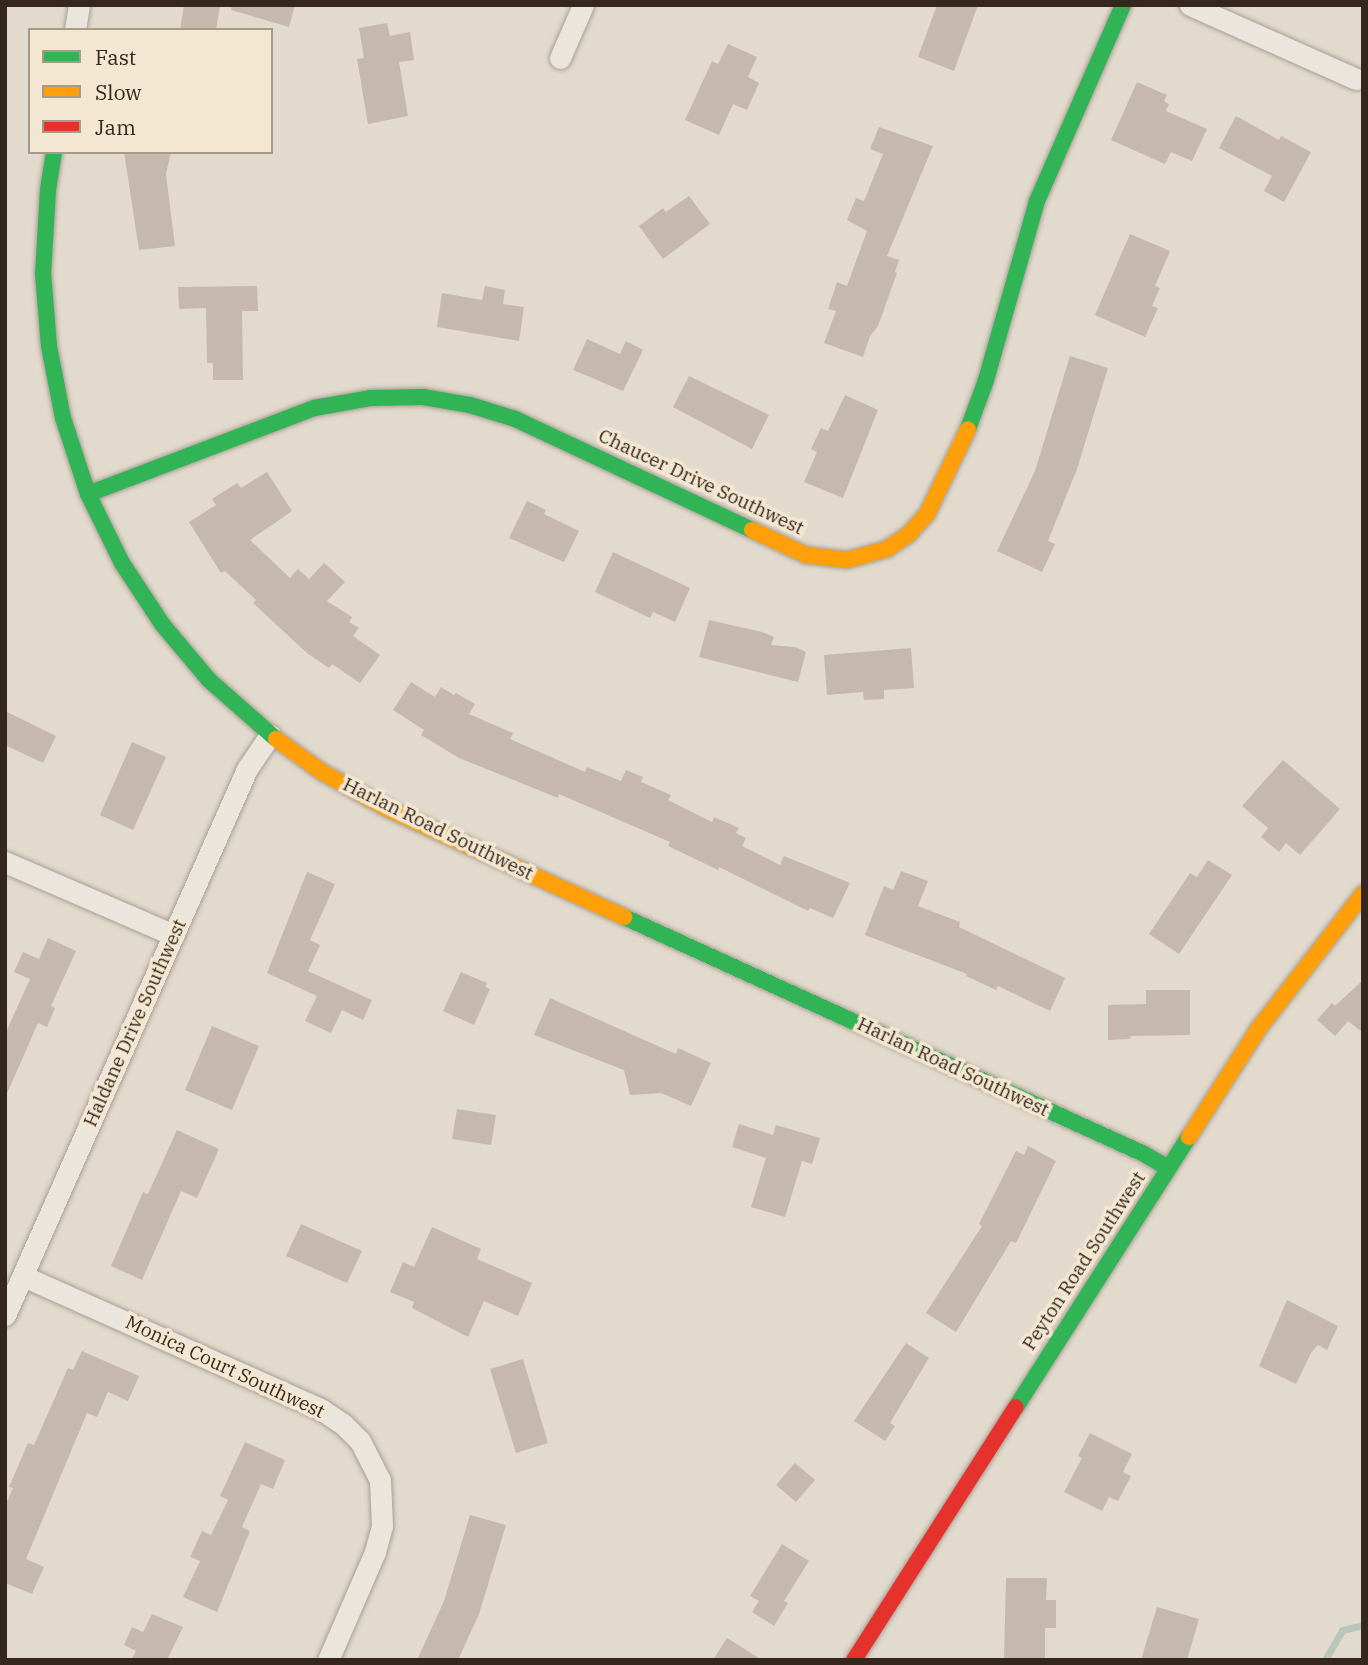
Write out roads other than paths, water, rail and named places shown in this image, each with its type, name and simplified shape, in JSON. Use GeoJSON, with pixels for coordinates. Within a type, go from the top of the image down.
{"type":"FeatureCollection","features":[{"type":"Feature","properties":{"kind":"street"},"geometry":{"type":"LineString","coordinates":[[75,28],[79,5]]}},
{"type":"Feature","properties":{"kind":"street"},"geometry":{"type":"LineString","coordinates":[[560,58],[583,5]]}},
{"type":"Feature","properties":{"kind":"street","name":"Chaucer Drive Southwest"},"geometry":{"type":"LineString","coordinates":[[88,494],[314,408],[370,398],[423,397],[470,405],[515,419],[807,555],[847,560],[887,549],[909,534],[927,514],[971,422],[986,380],[1037,201],[1123,5]]}},
{"type":"Feature","properties":{"kind":"street"},"geometry":{"type":"LineString","coordinates":[[1190,5],[1356,79]]}},
{"type":"Feature","properties":{"kind":"street","name":"Harlan Road Southwest"},"geometry":{"type":"LineString","coordinates":[[54,154],[48,190],[43,274],[49,346],[63,418],[88,494],[122,563],[162,624],[209,680],[270,735],[321,772],[386,808],[1144,1154],[1168,1168]]}},
{"type":"Feature","properties":{"kind":"street","name":"Haldane Drive Southwest"},"geometry":{"type":"LineString","coordinates":[[5,1315],[247,769],[270,735]]}},
{"type":"Feature","properties":{"kind":"street"},"geometry":{"type":"LineString","coordinates":[[5,862],[174,935]]}},
{"type":"Feature","properties":{"kind":"street","name":"Peyton Road Southwest"},"geometry":{"type":"LineString","coordinates":[[854,1660],[1259,1028],[1363,894]]}},
{"type":"Feature","properties":{"kind":"street","name":"Monica Court Southwest"},"geometry":{"type":"LineString","coordinates":[[23,1276],[322,1410],[343,1424],[360,1441],[380,1480],[382,1526],[376,1552],[328,1660]]}},
{"type":"Feature","properties":{"kind":"waterway"},"geometry":{"type":"LineString","coordinates":[[1325,1660],[1342,1630],[1363,1625]]}}]}
